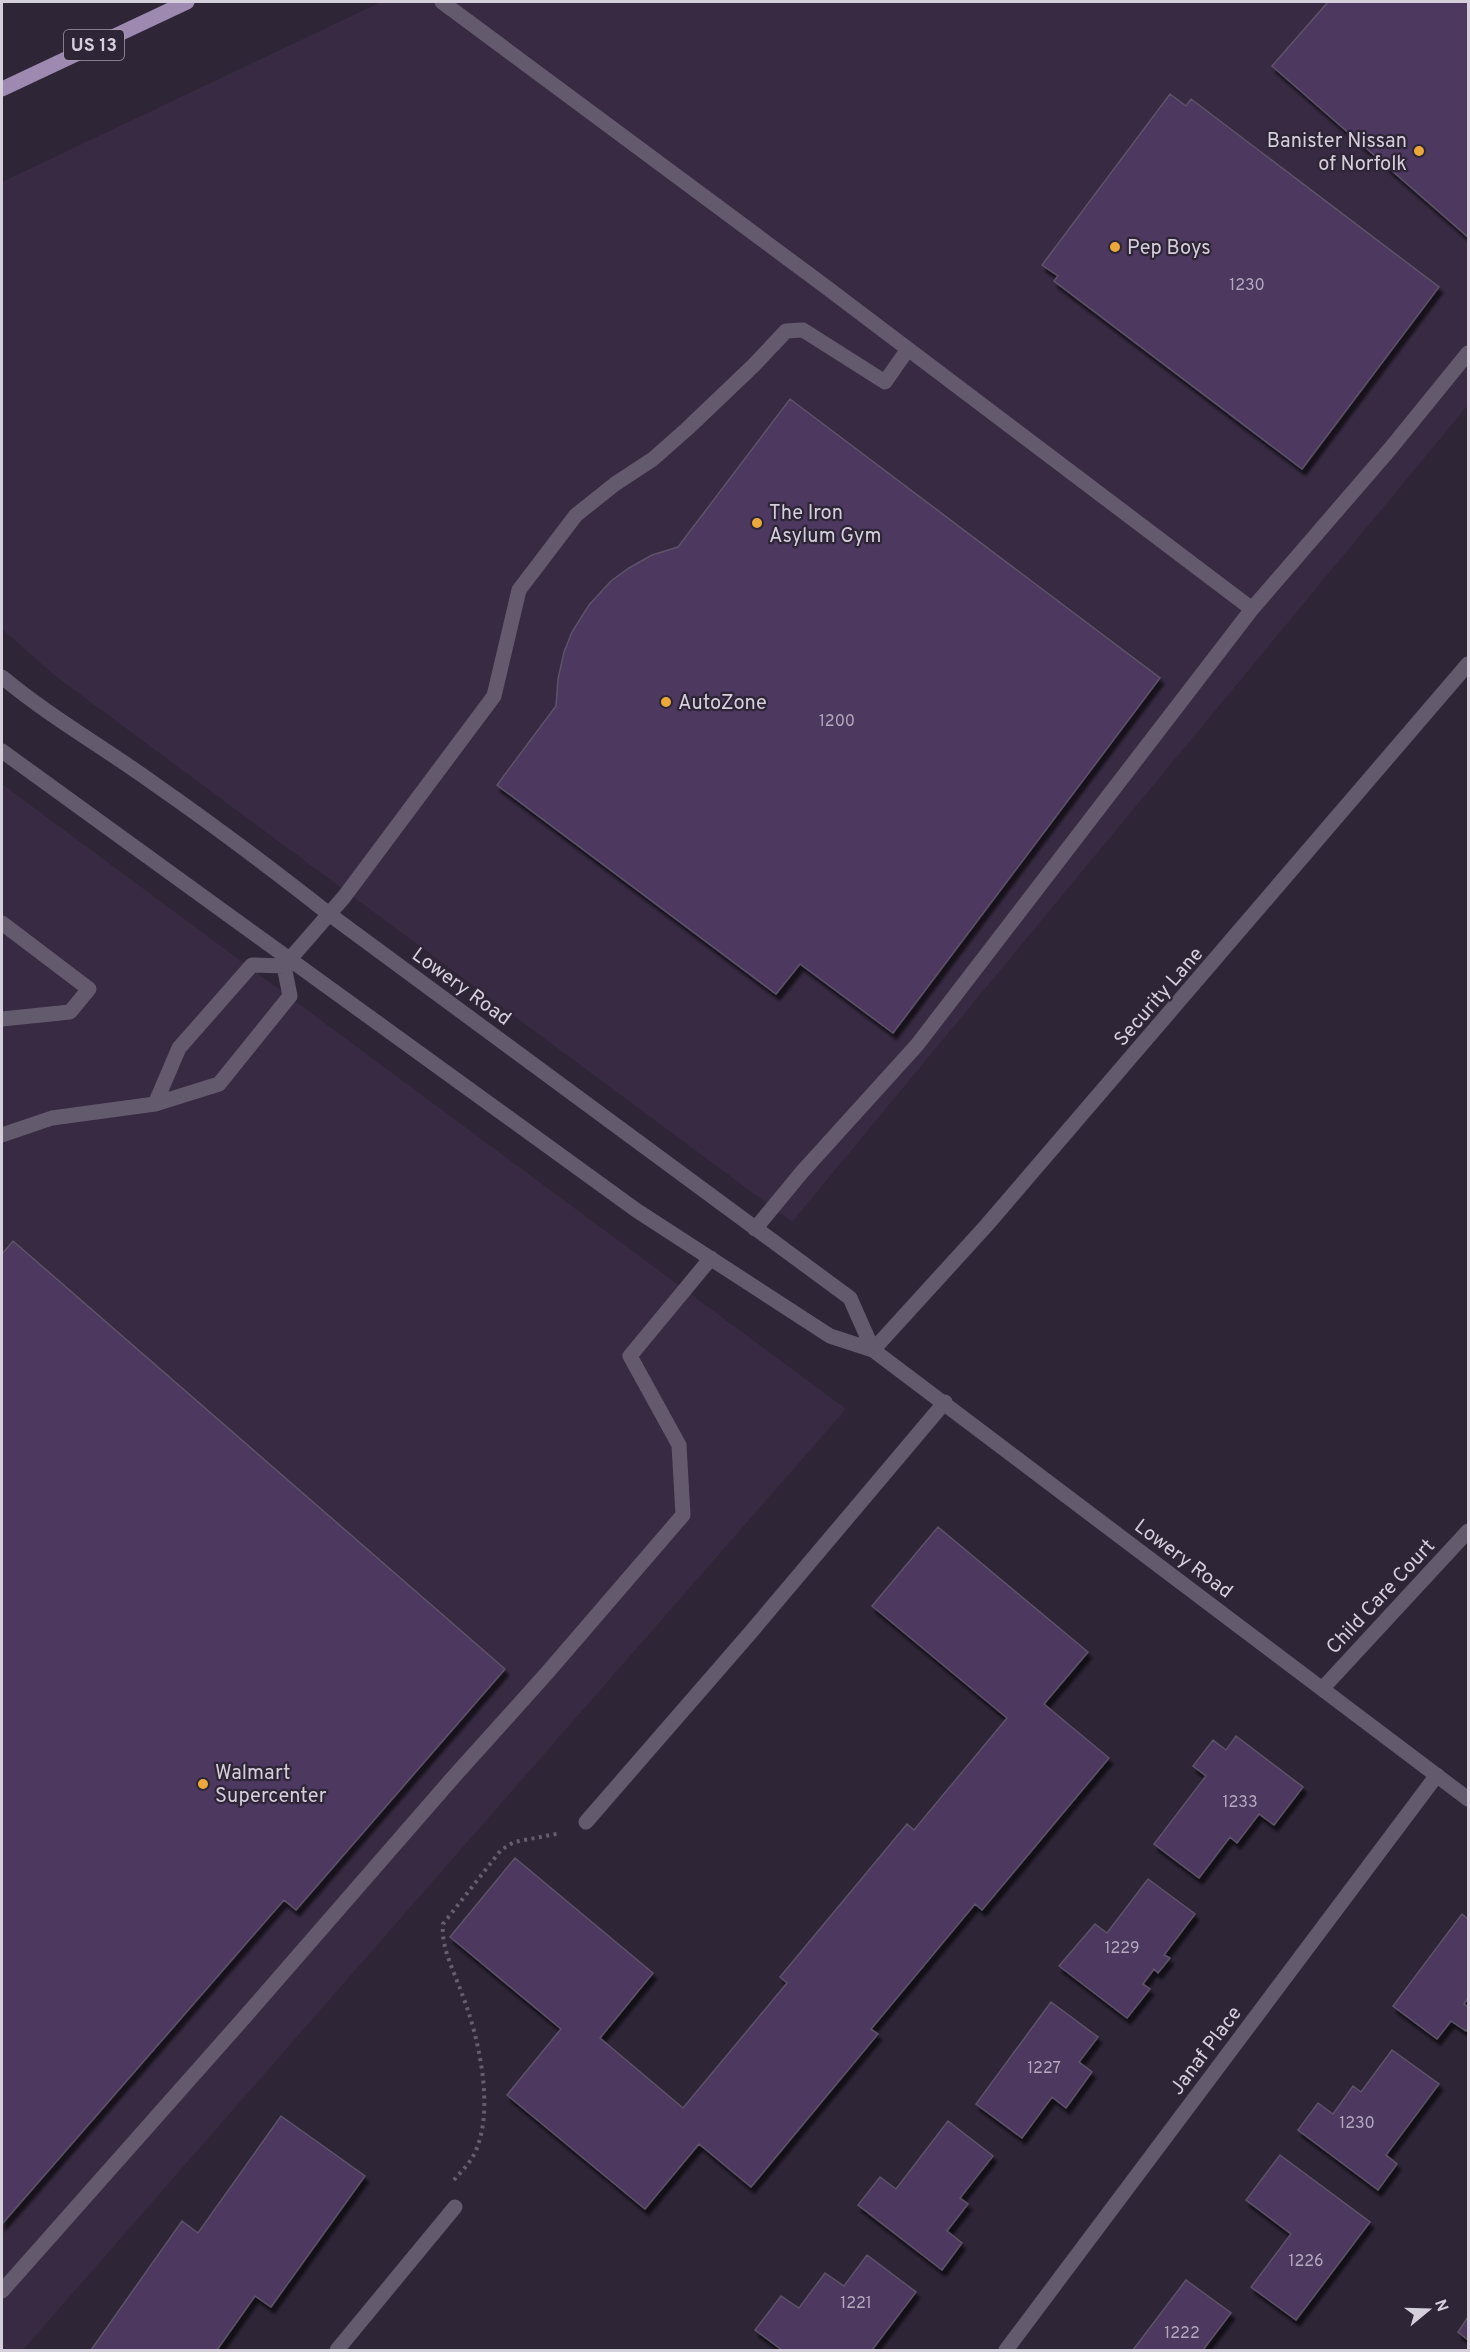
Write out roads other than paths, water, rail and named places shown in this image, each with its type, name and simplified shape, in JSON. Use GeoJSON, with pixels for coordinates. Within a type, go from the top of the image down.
{"type":"FeatureCollection","features":[{"type":"Feature","properties":{"kind":"main road","name":"US 13"},"geometry":{"type":"LineString","coordinates":[[2,89],[187,2]]}},
{"type":"Feature","properties":{"kind":"street"},"geometry":{"type":"LineString","coordinates":[[442,2],[1252,609]]}},
{"type":"Feature","properties":{"kind":"street"},"geometry":{"type":"LineString","coordinates":[[155,1104],[179,1048],[252,965],[286,963],[329,915],[494,696],[519,590],[576,515],[615,484],[653,459],[754,365],[786,331],[803,330],[885,382],[908,349]]}},
{"type":"Feature","properties":{"kind":"street"},"geometry":{"type":"LineString","coordinates":[[755,1229],[802,1172],[917,1045],[1252,609],[1390,449],[1468,353]]}},
{"type":"Feature","properties":{"kind":"street","name":"Security Lane"},"geometry":{"type":"LineString","coordinates":[[873,1350],[1018,1190],[1468,664]]}},
{"type":"Feature","properties":{"kind":"street","name":"Lowery Road"},"geometry":{"type":"LineString","coordinates":[[2,677],[24,696],[165,791],[270,867],[329,915],[850,1298],[873,1350]]}},
{"type":"Feature","properties":{"kind":"street","name":"Lowery Road"},"geometry":{"type":"LineString","coordinates":[[2,751],[286,963],[636,1210],[830,1336],[873,1350],[945,1402],[1468,1799]]}},
{"type":"Feature","properties":{"kind":"street"},"geometry":{"type":"LineString","coordinates":[[2,923],[89,988],[70,1012],[2,1019]]}},
{"type":"Feature","properties":{"kind":"street"},"geometry":{"type":"LineString","coordinates":[[2,1135],[52,1118],[155,1104],[219,1084],[290,996],[286,963]]}},
{"type":"Feature","properties":{"kind":"street"},"geometry":{"type":"LineString","coordinates":[[2,2291],[547,1673],[683,1515],[679,1445],[630,1356],[711,1258]]}},
{"type":"Feature","properties":{"kind":"street"},"geometry":{"type":"LineString","coordinates":[[586,1822],[751,1632],[945,1402]]}},
{"type":"Feature","properties":{"kind":"street","name":"Child Care Court"},"geometry":{"type":"LineString","coordinates":[[1322,1689],[1468,1531]]}},
{"type":"Feature","properties":{"kind":"street","name":"Janaf Place"},"geometry":{"type":"LineString","coordinates":[[1006,2350],[1437,1775]]}},
{"type":"Feature","properties":{"kind":"street"},"geometry":{"type":"LineString","coordinates":[[337,2350],[455,2207]]}},
{"type":"Feature","properties":{"kind":"place","name":"Banister Nissan of Norfolk"},"geometry":{"type":"Point","coordinates":[1419,151]}},
{"type":"Feature","properties":{"kind":"place","name":"Pep Boys"},"geometry":{"type":"Point","coordinates":[1115,247]}},
{"type":"Feature","properties":{"kind":"place","name":"The Iron Asylum Gym"},"geometry":{"type":"Point","coordinates":[757,523]}},
{"type":"Feature","properties":{"kind":"place","name":"AutoZone"},"geometry":{"type":"Point","coordinates":[666,702]}},
{"type":"Feature","properties":{"kind":"place","name":"Walmart Supercenter"},"geometry":{"type":"Point","coordinates":[203,1784]}}]}
